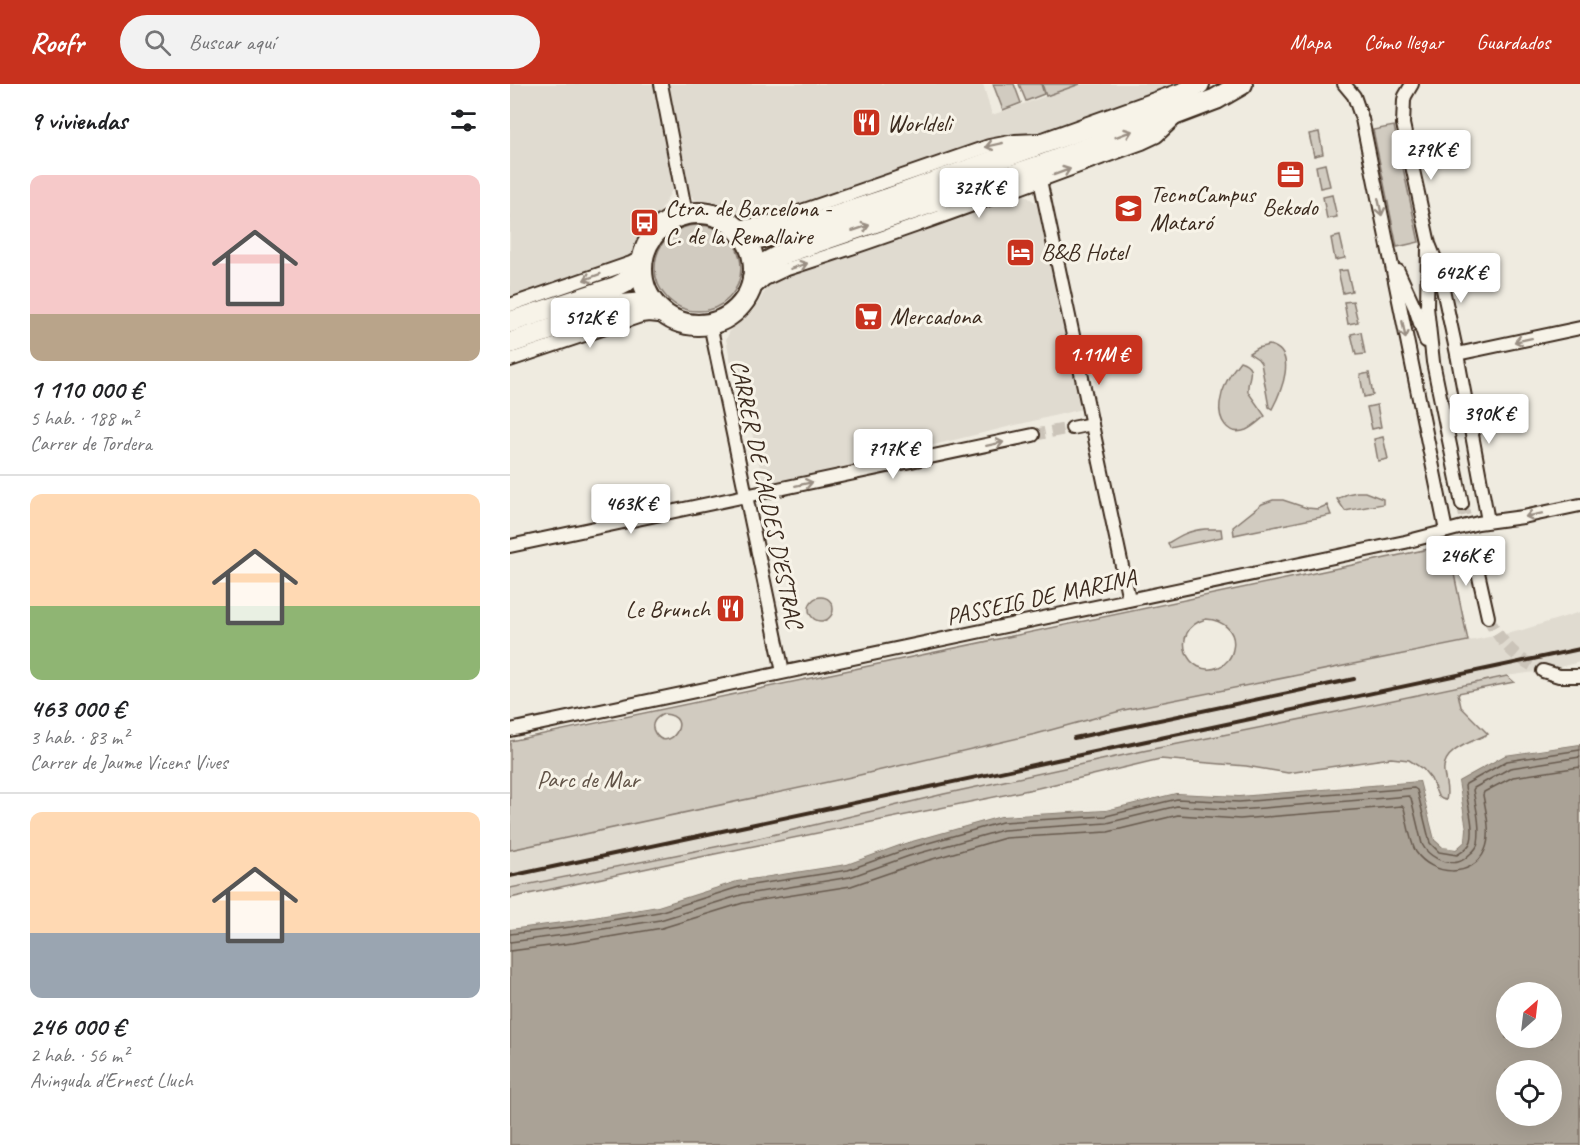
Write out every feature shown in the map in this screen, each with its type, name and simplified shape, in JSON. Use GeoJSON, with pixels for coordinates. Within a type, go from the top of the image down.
{"type":"FeatureCollection","features":[{"type":"Feature","properties":{"kind":"main road"},"geometry":{"type":"LineString","coordinates":[[661,311],[645,288],[643,260],[649,241],[665,224],[675,218],[686,214],[705,214],[715,216],[758,238],[775,236],[901,194],[1186,92],[1199,84]]}},
{"type":"Feature","properties":{"kind":"main road"},"geometry":{"type":"LineString","coordinates":[[510,342],[635,303],[661,311],[684,324],[710,324],[733,313],[745,301],[751,286],[767,262],[782,254],[1042,165],[1184,112],[1216,99],[1242,84]]}},
{"type":"Feature","properties":{"kind":"main road"},"geometry":{"type":"LineString","coordinates":[[736,228],[745,239],[752,254],[754,262],[751,286]]}},
{"type":"Feature","properties":{"kind":"main road"},"geometry":{"type":"LineString","coordinates":[[510,322],[616,287],[624,283],[643,260]]}},
{"type":"Feature","properties":{"kind":"street"},"geometry":{"type":"LineString","coordinates":[[661,84],[686,214]]}},
{"type":"Feature","properties":{"kind":"street"},"geometry":{"type":"LineString","coordinates":[[1344,84],[1354,96],[1360,112],[1446,531]]}},
{"type":"Feature","properties":{"kind":"street"},"geometry":{"type":"LineString","coordinates":[[1412,84],[1404,100],[1403,124],[1428,244],[1438,266],[1457,354],[1488,521]]}},
{"type":"Feature","properties":{"kind":"street"},"geometry":{"type":"LineString","coordinates":[[751,286],[777,273],[938,219],[1142,143],[1157,136],[1184,112]]}},
{"type":"Feature","properties":{"kind":"street"},"geometry":{"type":"LineString","coordinates":[[1040,180],[1129,599]]}},
{"type":"Feature","properties":{"kind":"street"},"geometry":{"type":"LineString","coordinates":[[1428,244],[1427,307],[1433,362],[1462,504]]}},
{"type":"Feature","properties":{"kind":"street"},"geometry":{"type":"LineString","coordinates":[[1389,252],[1415,308],[1433,362]]}},
{"type":"Feature","properties":{"kind":"street"},"geometry":{"type":"LineString","coordinates":[[510,305],[640,258],[643,260]]}},
{"type":"Feature","properties":{"kind":"street"},"geometry":{"type":"LineString","coordinates":[[510,360],[661,311]]}},
{"type":"Feature","properties":{"kind":"street","name":"CARRER DE CALDES D'ESTRAC"},"geometry":{"type":"LineString","coordinates":[[710,324],[783,672]]}},
{"type":"Feature","properties":{"kind":"street"},"geometry":{"type":"LineString","coordinates":[[1457,354],[1580,328]]}},
{"type":"Feature","properties":{"kind":"street"},"geometry":{"type":"LineString","coordinates":[[1072,428],[1092,424]]}},
{"type":"Feature","properties":{"kind":"street"},"geometry":{"type":"LineString","coordinates":[[510,546],[1033,435]]}},
{"type":"Feature","properties":{"kind":"street","name":"PASSEIG DE MARINA"},"geometry":{"type":"LineString","coordinates":[[510,730],[1408,541],[1488,521],[1523,517],[1580,505]]}},
{"type":"Feature","properties":{"kind":"street"},"geometry":{"type":"LineString","coordinates":[[1473,550],[1488,617]]}},
{"type":"Feature","properties":{"kind":"street"},"geometry":{"type":"LineString","coordinates":[[1543,670],[1560,676],[1580,676]]}},
{"type":"Feature","properties":{"kind":"shaded area"},"geometry":{"type":"Polygon","coordinates":[[[510,84],[983,84],[992,115],[1080,84],[1181,84],[1036,135],[1018,134],[965,147],[776,212],[777,217],[747,222],[724,207],[695,200],[687,185],[673,188],[637,257],[510,298],[510,84]]]}},
{"type":"Feature","properties":{"kind":"shaded area"},"geometry":{"type":"Polygon","coordinates":[[[1021,193],[1043,207],[1086,408],[764,486],[737,366],[731,363],[726,339],[731,329],[754,310],[771,281],[801,269],[802,273],[1009,202],[1008,198],[1021,193]]]}},
{"type":"Feature","properties":{"kind":"shaded area"},"geometry":{"type":"Polygon","coordinates":[[[1580,612],[1580,662],[1543,671],[1492,678],[1143,751],[944,794],[755,839],[510,888],[510,850],[851,777],[1036,734],[1124,710],[1519,631],[1580,612]]]}},
{"type":"Feature","properties":{"kind":"green space"},"geometry":{"type":"Polygon","coordinates":[[[993,84],[1014,84],[1021,103],[1003,110],[993,84]]]}},
{"type":"Feature","properties":{"kind":"green space"},"geometry":{"type":"Polygon","coordinates":[[[1019,84],[1041,84],[1044,94],[1026,101],[1019,84]]]}},
{"type":"Feature","properties":{"kind":"green space"},"geometry":{"type":"Polygon","coordinates":[[[1042,84],[1080,84],[1046,96],[1042,84]]]}},
{"type":"Feature","properties":{"kind":"green space"},"geometry":{"type":"Polygon","coordinates":[[[1394,126],[1419,242],[1397,247],[1373,130],[1394,126]]]}},
{"type":"Feature","properties":{"kind":"green space"},"geometry":{"type":"Polygon","coordinates":[[[1319,132],[1323,154],[1314,156],[1309,134],[1319,132]]]}},
{"type":"Feature","properties":{"kind":"green space"},"geometry":{"type":"Polygon","coordinates":[[[1325,164],[1330,186],[1320,188],[1316,166],[1325,164]]]}},
{"type":"Feature","properties":{"kind":"green space"},"geometry":{"type":"Polygon","coordinates":[[[1332,195],[1337,217],[1327,219],[1323,197],[1332,195]]]}},
{"type":"Feature","properties":{"kind":"green space"},"geometry":{"type":"Polygon","coordinates":[[[690,225],[706,225],[729,237],[738,251],[741,268],[738,285],[729,299],[706,311],[690,311],[674,304],[662,292],[655,276],[655,260],[662,244],[674,232],[690,225]]]}},
{"type":"Feature","properties":{"kind":"green space"},"geometry":{"type":"Polygon","coordinates":[[[1340,236],[1345,258],[1335,260],[1331,238],[1340,236]]]}},
{"type":"Feature","properties":{"kind":"green space"},"geometry":{"type":"Polygon","coordinates":[[[1347,270],[1352,291],[1343,293],[1338,271],[1347,270]]]}},
{"type":"Feature","properties":{"kind":"green space"},"geometry":{"type":"Polygon","coordinates":[[[1353,301],[1358,322],[1348,324],[1344,302],[1353,301]]]}},
{"type":"Feature","properties":{"kind":"green space"},"geometry":{"type":"Polygon","coordinates":[[[1361,332],[1365,354],[1356,355],[1351,334],[1361,332]]]}},
{"type":"Feature","properties":{"kind":"green space"},"geometry":{"type":"Polygon","coordinates":[[[1269,345],[1278,349],[1286,363],[1280,393],[1272,409],[1269,407],[1261,363],[1249,353],[1269,345]]]}},
{"type":"Feature","properties":{"kind":"green space"},"geometry":{"type":"Polygon","coordinates":[[[1240,361],[1249,366],[1248,392],[1265,416],[1251,427],[1239,432],[1225,425],[1220,409],[1225,386],[1240,361]]]}},
{"type":"Feature","properties":{"kind":"green space"},"geometry":{"type":"Polygon","coordinates":[[[1369,373],[1373,395],[1364,397],[1360,375],[1369,373]]]}},
{"type":"Feature","properties":{"kind":"green space"},"geometry":{"type":"Polygon","coordinates":[[[1377,405],[1381,427],[1372,429],[1367,407],[1377,405]]]}},
{"type":"Feature","properties":{"kind":"green space"},"geometry":{"type":"Polygon","coordinates":[[[1383,437],[1388,459],[1378,461],[1374,439],[1383,437]]]}},
{"type":"Feature","properties":{"kind":"green space"},"geometry":{"type":"Polygon","coordinates":[[[1357,492],[1365,492],[1383,499],[1383,504],[1345,511],[1337,499],[1357,492]]]}},
{"type":"Feature","properties":{"kind":"green space"},"geometry":{"type":"Polygon","coordinates":[[[1273,500],[1283,500],[1307,508],[1318,509],[1327,505],[1331,515],[1234,535],[1233,527],[1262,504],[1273,500]]]}},
{"type":"Feature","properties":{"kind":"green space"},"geometry":{"type":"Polygon","coordinates":[[[1205,529],[1221,529],[1222,537],[1170,548],[1168,543],[1177,538],[1205,529]]]}},
{"type":"Feature","properties":{"kind":"green space","name":"Parc de Mar"},"geometry":{"type":"Polygon","coordinates":[[[1448,545],[1468,641],[1124,710],[1036,734],[851,777],[510,850],[510,741],[1448,545]],[[1206,619],[1194,625],[1187,633],[1185,642],[1186,652],[1191,660],[1198,667],[1208,669],[1219,667],[1226,662],[1231,655],[1234,643],[1231,632],[1223,624],[1206,619]],[[664,714],[656,719],[653,730],[660,739],[666,740],[672,737],[679,727],[678,721],[673,716],[664,714]]]}},
{"type":"Feature","properties":{"kind":"green space"},"geometry":{"type":"Polygon","coordinates":[[[821,597],[829,601],[833,609],[829,617],[821,621],[813,617],[809,609],[813,601],[821,597]]]}},
{"type":"Feature","properties":{"kind":"green space"},"geometry":{"type":"Polygon","coordinates":[[[1507,676],[1514,682],[1458,693],[1461,707],[1488,734],[1452,752],[1447,758],[1444,764],[1446,800],[1438,796],[1431,779],[1423,769],[1409,760],[1391,758],[1288,773],[1246,766],[1160,759],[1038,788],[510,898],[510,888],[755,839],[944,794],[1507,676]]]}},
{"type":"Feature","properties":{"kind":"water"},"geometry":{"type":"Polygon","coordinates":[[[1580,744],[1580,1145],[510,1145],[510,929],[658,906],[737,881],[847,864],[905,843],[1001,816],[1106,810],[1176,793],[1239,796],[1420,781],[1435,840],[1442,846],[1456,849],[1465,841],[1466,829],[1458,781],[1505,755],[1580,744]]]}},
{"type":"Feature","properties":{"kind":"pier"},"geometry":{"type":"Polygon","coordinates":[[[1580,741],[1580,744],[1505,755],[1458,781],[1466,829],[1465,841],[1456,849],[1443,847],[1435,840],[1420,781],[1239,796],[1176,793],[1106,810],[1001,816],[905,843],[847,864],[737,881],[658,906],[510,929],[510,926],[657,903],[737,878],[846,861],[904,840],[1000,813],[1105,807],[1176,790],[1239,793],[1421,778],[1438,839],[1443,844],[1455,846],[1462,840],[1463,829],[1456,779],[1504,752],[1580,741]]]}},
{"type":"Feature","properties":{"kind":"tunnel"},"geometry":{"type":"LineString","coordinates":[[1033,435],[1072,428]]}},
{"type":"Feature","properties":{"kind":"tunnel"},"geometry":{"type":"LineString","coordinates":[[1462,504],[1473,550]]}},
{"type":"Feature","properties":{"kind":"tunnel"},"geometry":{"type":"LineString","coordinates":[[1488,617],[1498,634],[1517,656],[1543,671]]}},
{"type":"Feature","properties":{"kind":"railway"},"geometry":{"type":"LineString","coordinates":[[510,876],[1580,649]]}},
{"type":"Feature","properties":{"kind":"railway"},"geometry":{"type":"LineString","coordinates":[[1074,738],[1354,679]]}},
{"type":"Feature","properties":{"kind":"place","name":"Worldeli"},"geometry":{"type":"Point","coordinates":[866,123]}},
{"type":"Feature","properties":{"kind":"place","name":"Bekodo"},"geometry":{"type":"Point","coordinates":[1290,174]}},
{"type":"Feature","properties":{"kind":"place","name":"TecnoCampus Mataró"},"geometry":{"type":"Point","coordinates":[1129,208]}},
{"type":"Feature","properties":{"kind":"place","name":"Ctra. de Barcelona - C. de la Remallaire"},"geometry":{"type":"Point","coordinates":[644,222]}},
{"type":"Feature","properties":{"kind":"place","name":"B&B Hotel"},"geometry":{"type":"Point","coordinates":[1020,252]}},
{"type":"Feature","properties":{"kind":"place","name":"Mercadona"},"geometry":{"type":"Point","coordinates":[869,316]}},
{"type":"Feature","properties":{"kind":"place","name":"Le Brunch"},"geometry":{"type":"Point","coordinates":[731,609]}}]}
